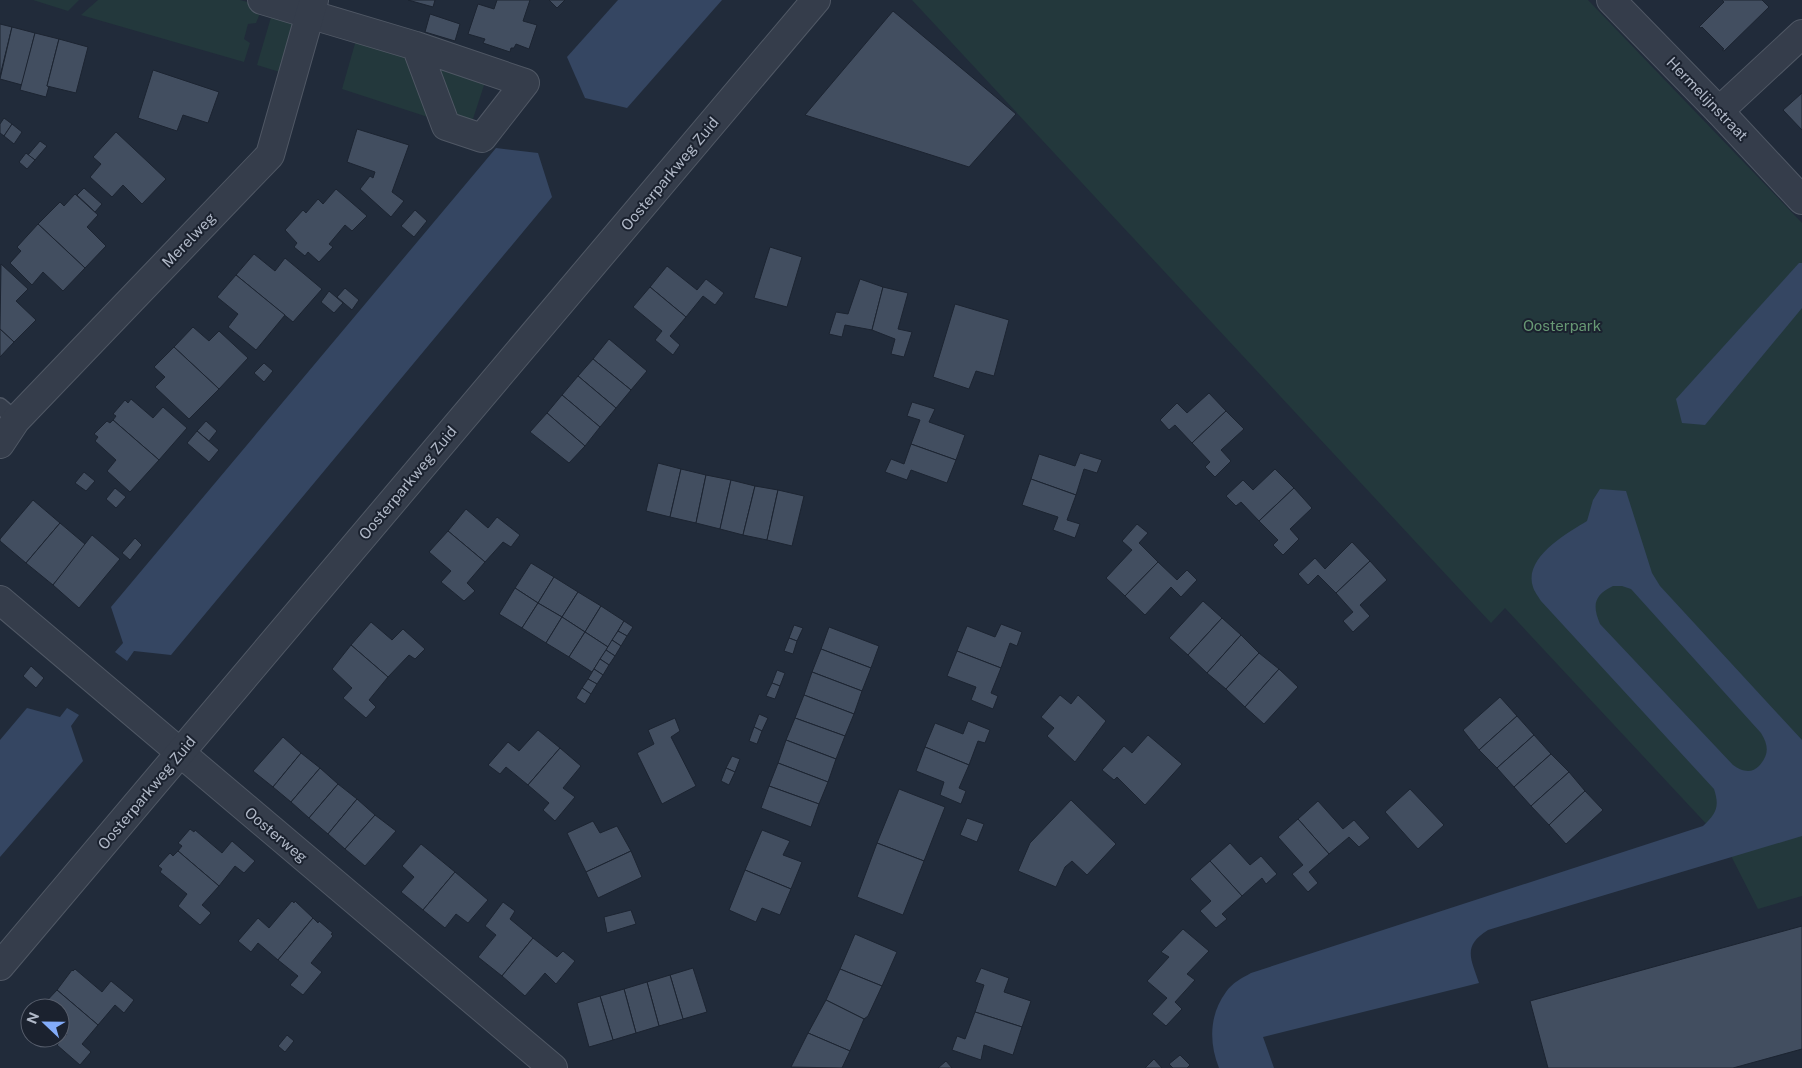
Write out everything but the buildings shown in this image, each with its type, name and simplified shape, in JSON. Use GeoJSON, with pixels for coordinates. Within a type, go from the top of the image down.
{"type":"FeatureCollection","features":[{"type":"Feature","properties":{"kind":"street"},"geometry":{"type":"LineString","coordinates":[[262,0],[312,7],[416,46]]}},
{"type":"Feature","properties":{"kind":"street","name":"Oosterparkweg Zuid"},"geometry":{"type":"LineString","coordinates":[[0,966],[816,0]]}},
{"type":"Feature","properties":{"kind":"street","name":"Hermelijnstraat"},"geometry":{"type":"LineString","coordinates":[[1611,0],[1802,200]]}},
{"type":"Feature","properties":{"kind":"street","name":"Merelweg"},"geometry":{"type":"LineString","coordinates":[[0,444],[8,413],[270,155],[312,7]]}},
{"type":"Feature","properties":{"kind":"street"},"geometry":{"type":"LineString","coordinates":[[1719,111],[1802,34]]}},
{"type":"Feature","properties":{"kind":"street","name":"Oosterweg"},"geometry":{"type":"LineString","coordinates":[[0,600],[554,1068]]}},
{"type":"Feature","properties":{"kind":"green space"},"geometry":{"type":"Polygon","coordinates":[[[33,0],[79,0],[68,11],[33,0]]]}},
{"type":"Feature","properties":{"kind":"green space"},"geometry":{"type":"Polygon","coordinates":[[[98,0],[240,0],[263,6],[256,23],[248,24],[244,39],[250,43],[244,62],[81,15],[98,0]]]}},
{"type":"Feature","properties":{"kind":"green space","name":"Oosterpark"},"geometry":{"type":"Polygon","coordinates":[[[912,0],[1588,0],[1802,223],[1802,896],[1758,909],[1725,844],[1505,608],[1491,623],[912,0]]]}},
{"type":"Feature","properties":{"kind":"green space"},"geometry":{"type":"Polygon","coordinates":[[[274,7],[300,15],[283,73],[257,65],[274,7]]]}},
{"type":"Feature","properties":{"kind":"green space"},"geometry":{"type":"Polygon","coordinates":[[[358,33],[404,47],[434,119],[342,89],[358,33]]]}},
{"type":"Feature","properties":{"kind":"green space"},"geometry":{"type":"Polygon","coordinates":[[[421,52],[488,73],[470,128],[453,124],[421,52]]]}},
{"type":"Feature","properties":{"kind":"water"},"geometry":{"type":"Polygon","coordinates":[[[618,0],[722,0],[627,108],[585,98],[567,57],[618,0]]]}},
{"type":"Feature","properties":{"kind":"water"},"geometry":{"type":"Polygon","coordinates":[[[496,148],[538,153],[552,197],[171,655],[134,651],[127,661],[115,652],[123,643],[111,607],[496,148]]]}},
{"type":"Feature","properties":{"kind":"water"},"geometry":{"type":"Polygon","coordinates":[[[1799,263],[1802,263],[1802,308],[1705,425],[1682,423],[1676,399],[1799,263]]]}},
{"type":"Feature","properties":{"kind":"water"},"geometry":{"type":"Polygon","coordinates":[[[1600,489],[1626,491],[1652,573],[1660,586],[1802,740],[1802,836],[1488,930],[1474,942],[1472,947],[1471,960],[1479,983],[1263,1037],[1274,1068],[1219,1068],[1212,1039],[1216,1010],[1228,989],[1251,973],[1703,826],[1714,814],[1717,801],[1714,789],[1541,601],[1534,589],[1532,576],[1534,566],[1540,557],[1558,540],[1587,521],[1593,500],[1600,489]],[[1613,586],[1598,597],[1596,611],[1600,624],[1733,765],[1746,771],[1757,768],[1765,758],[1767,750],[1761,733],[1631,589],[1613,586]]]}},
{"type":"Feature","properties":{"kind":"water"},"geometry":{"type":"Polygon","coordinates":[[[27,708],[60,717],[67,708],[79,715],[71,726],[83,761],[0,857],[0,740],[27,708]]]}}]}
